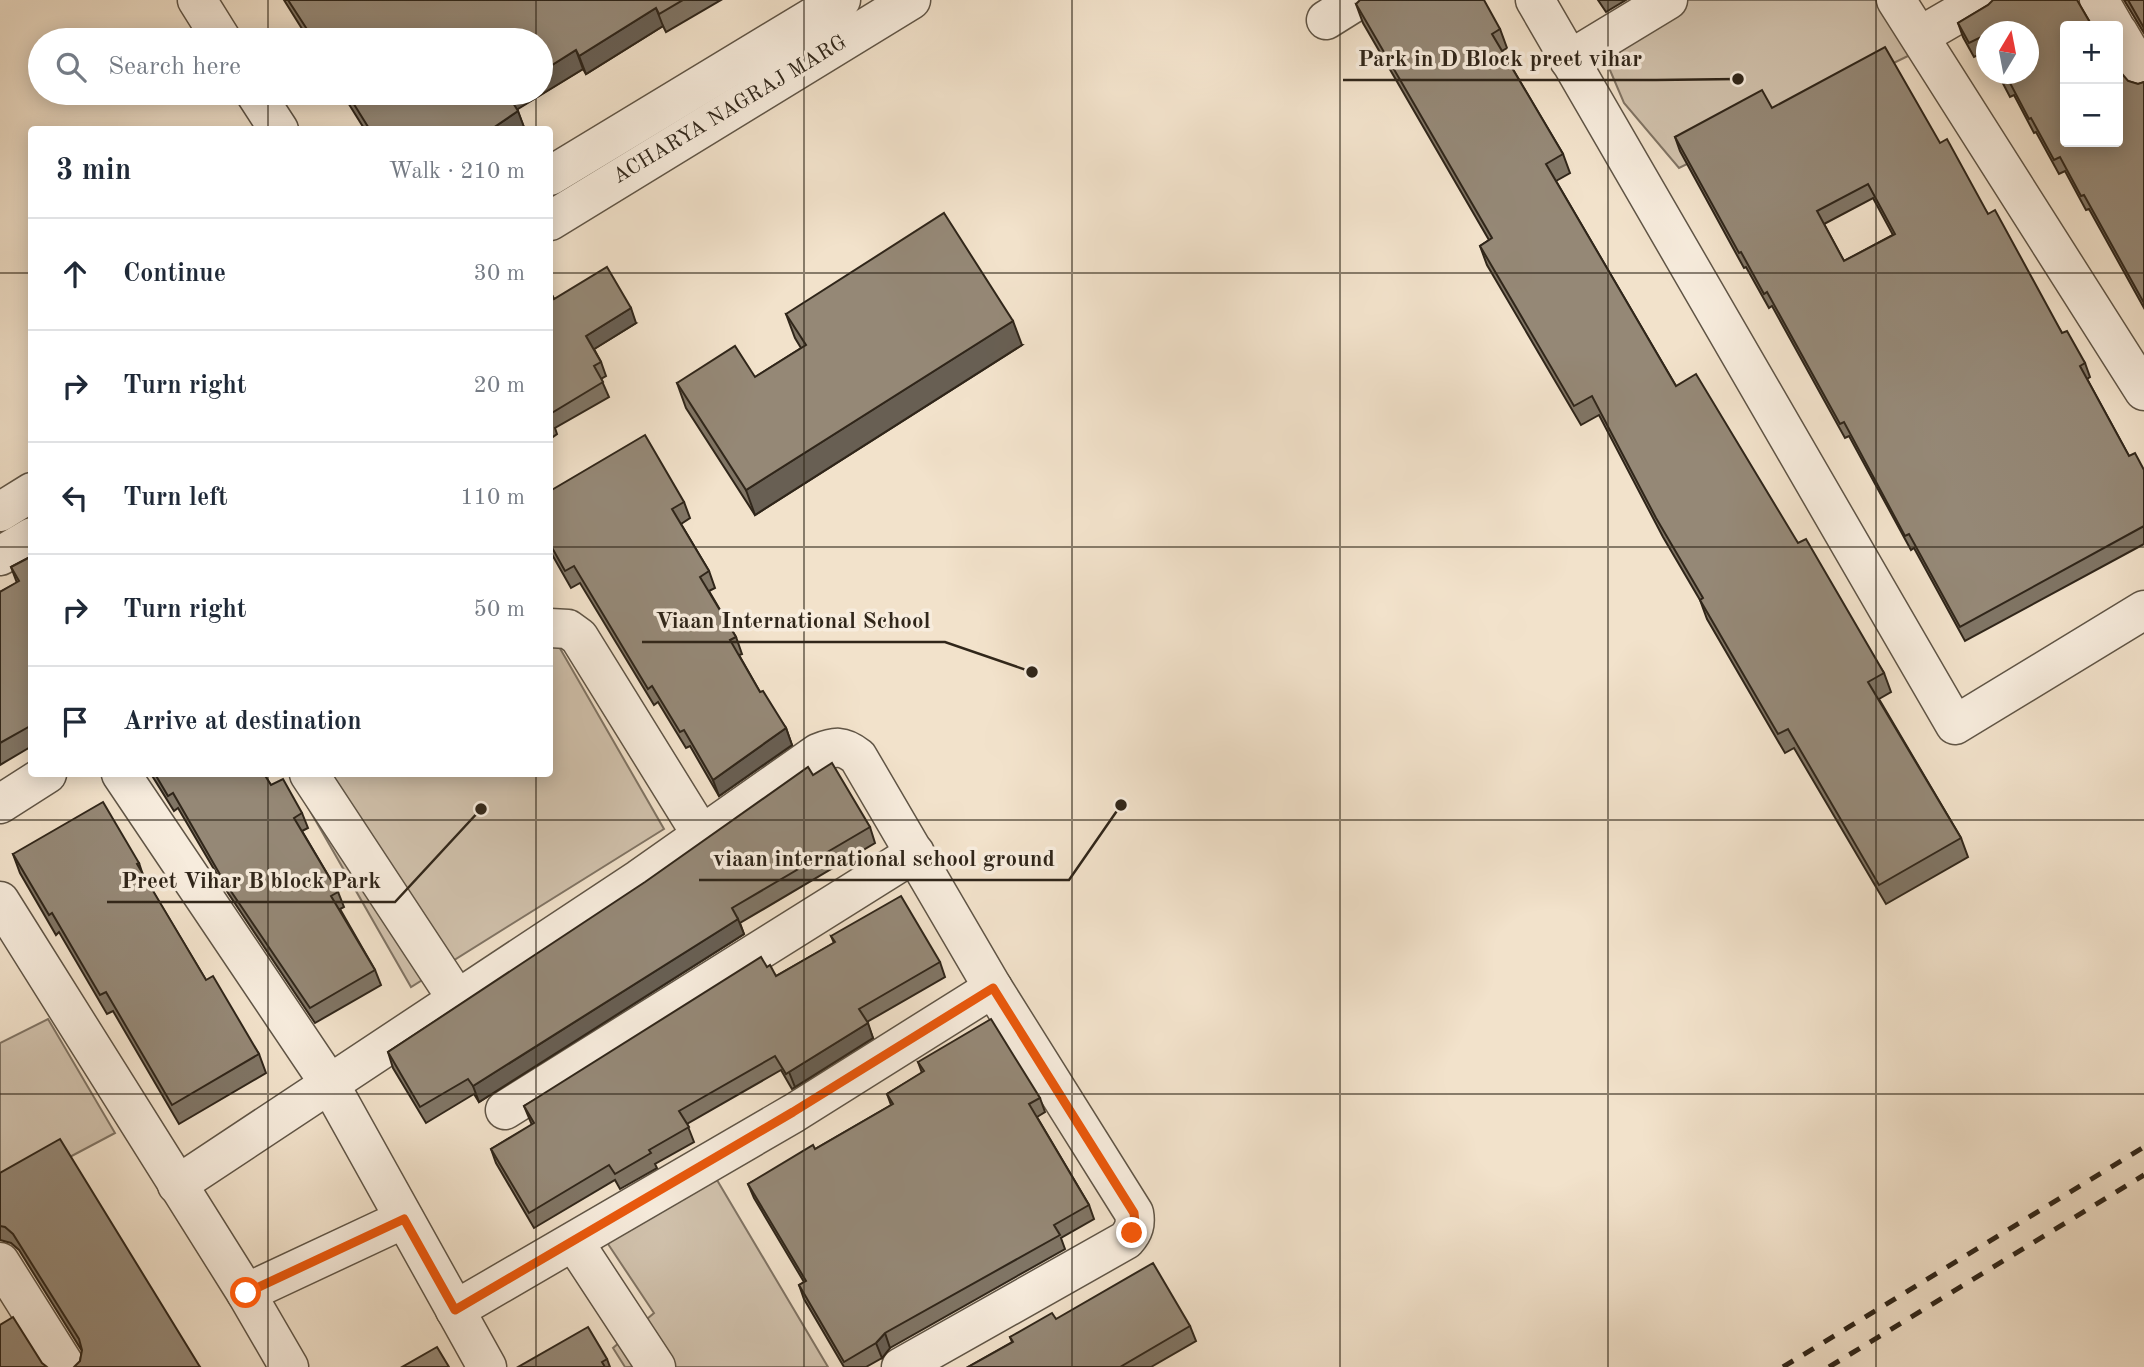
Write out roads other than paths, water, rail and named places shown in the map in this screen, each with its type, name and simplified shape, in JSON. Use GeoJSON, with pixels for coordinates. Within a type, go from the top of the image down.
{"type":"FeatureCollection","features":[{"type":"Feature","properties":{"kind":"street"},"geometry":{"type":"LineString","coordinates":[[197,0],[214,28]]}},
{"type":"Feature","properties":{"kind":"street","name":"ACHARYA NAGRAJ MARG"},"geometry":{"type":"LineString","coordinates":[[553,174],[841,0]]}},
{"type":"Feature","properties":{"kind":"street","name":"ACHARYA NAGRAJ MARG"},"geometry":{"type":"LineString","coordinates":[[553,218],[911,0]]}},
{"type":"Feature","properties":{"kind":"street"},"geometry":{"type":"LineString","coordinates":[[1326,20],[1358,0]]}},
{"type":"Feature","properties":{"kind":"street"},"geometry":{"type":"LineString","coordinates":[[1535,0],[1955,725],[2144,610]]}},
{"type":"Feature","properties":{"kind":"street"},"geometry":{"type":"LineString","coordinates":[[1570,60],[1668,0]]}},
{"type":"Feature","properties":{"kind":"street"},"geometry":{"type":"LineString","coordinates":[[1896,0],[2144,391]]}},
{"type":"Feature","properties":{"kind":"street"},"geometry":{"type":"LineString","coordinates":[[1920,36],[1982,0]]}},
{"type":"Feature","properties":{"kind":"street"},"geometry":{"type":"LineString","coordinates":[[2099,0],[2111,21]]}},
{"type":"Feature","properties":{"kind":"street"},"geometry":{"type":"LineString","coordinates":[[2123,40],[2144,76]]}},
{"type":"Feature","properties":{"kind":"street"},"geometry":{"type":"LineString","coordinates":[[263,105],[277,126]]}},
{"type":"Feature","properties":{"kind":"street"},"geometry":{"type":"LineString","coordinates":[[0,512],[28,494]]}},
{"type":"Feature","properties":{"kind":"street"},"geometry":{"type":"LineString","coordinates":[[0,556],[28,539]]}},
{"type":"Feature","properties":{"kind":"street"},"geometry":{"type":"LineString","coordinates":[[553,625],[568,629],[579,637],[701,834]]}},
{"type":"Feature","properties":{"kind":"street"},"geometry":{"type":"LineString","coordinates":[[177,1185],[639,879],[818,752],[834,747],[846,747],[858,757],[993,988],[1134,1213],[1135,1223],[1126,1240],[901,1367]]}},
{"type":"Feature","properties":{"kind":"street"},"geometry":{"type":"LineString","coordinates":[[0,804],[42,777]]}},
{"type":"Feature","properties":{"kind":"street"},"geometry":{"type":"LineString","coordinates":[[123,777],[329,1083],[487,1367]]}},
{"type":"Feature","properties":{"kind":"street"},"geometry":{"type":"LineString","coordinates":[[311,777],[457,999]]}},
{"type":"Feature","properties":{"kind":"street"},"geometry":{"type":"LineString","coordinates":[[505,1110],[915,853]]}},
{"type":"Feature","properties":{"kind":"street"},"geometry":{"type":"LineString","coordinates":[[0,901],[246,1293],[289,1367]]}},
{"type":"Feature","properties":{"kind":"street"},"geometry":{"type":"LineString","coordinates":[[455,1310],[793,1112],[993,988]]}},
{"type":"Feature","properties":{"kind":"street"},"geometry":{"type":"LineString","coordinates":[[246,1293],[404,1219]]}},
{"type":"Feature","properties":{"kind":"street"},"geometry":{"type":"LineString","coordinates":[[574,1242],[656,1367]]}},
{"type":"Feature","properties":{"kind":"street"},"geometry":{"type":"LineString","coordinates":[[0,1262],[66,1367]]}},
{"type":"Feature","properties":{"kind":"railway"},"geometry":{"type":"LineString","coordinates":[[1783,1367],[2144,1147]]}},
{"type":"Feature","properties":{"kind":"railway"},"geometry":{"type":"LineString","coordinates":[[1829,1367],[2144,1175]]}},
{"type":"Feature","properties":{"kind":"place","name":"Park in D Block preet vihar"},"geometry":{"type":"Point","coordinates":[1738,79]}},
{"type":"Feature","properties":{"kind":"place","name":"Viaan International School"},"geometry":{"type":"Point","coordinates":[1032,672]}},
{"type":"Feature","properties":{"kind":"place","name":"viaan international school ground"},"geometry":{"type":"Point","coordinates":[1121,805]}},
{"type":"Feature","properties":{"kind":"place","name":"Preet Vihar B block Park"},"geometry":{"type":"Point","coordinates":[481,809]}}]}
